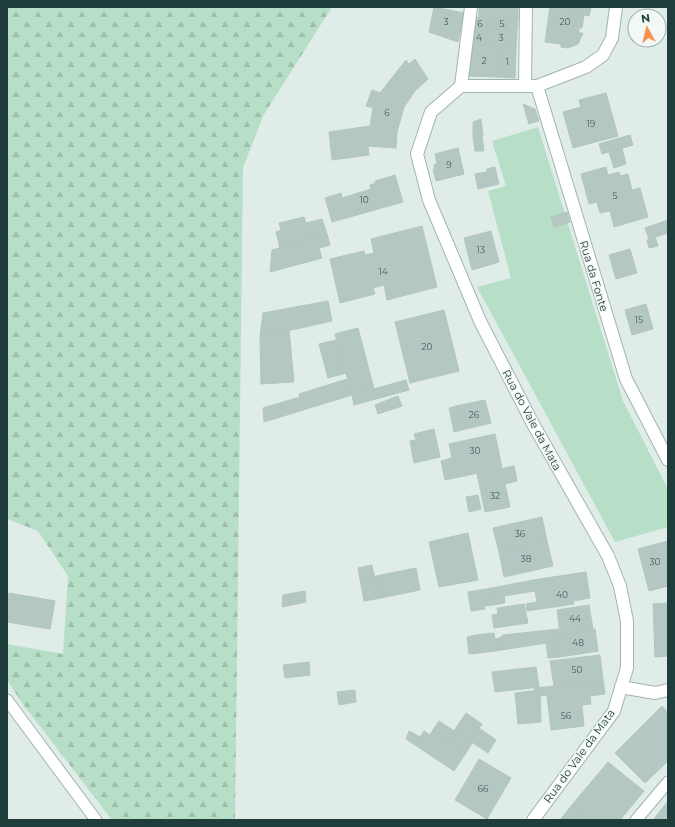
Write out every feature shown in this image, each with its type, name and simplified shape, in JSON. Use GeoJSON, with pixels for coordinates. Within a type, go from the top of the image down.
{"type":"FeatureCollection","features":[{"type":"Feature","properties":{"kind":"street"},"geometry":{"type":"LineString","coordinates":[[471,7],[461,86],[531,86],[586,67],[602,55],[612,38],[616,7]]}},
{"type":"Feature","properties":{"kind":"street","name":"Rua da Fonte"},"geometry":{"type":"LineString","coordinates":[[526,7],[531,86],[626,380],[668,460]]}},
{"type":"Feature","properties":{"kind":"street","name":"Rua do Vale da Mata"},"geometry":{"type":"LineString","coordinates":[[461,86],[431,112],[417,154],[429,200],[480,322],[533,424],[608,556],[620,586],[627,621],[627,668],[614,711],[533,820]]}},
{"type":"Feature","properties":{"kind":"street"},"geometry":{"type":"LineString","coordinates":[[621,687],[655,692],[668,690]]}},
{"type":"Feature","properties":{"kind":"lane"},"geometry":{"type":"LineString","coordinates":[[7,700],[96,820]]}},
{"type":"Feature","properties":{"kind":"lane"},"geometry":{"type":"LineString","coordinates":[[636,820],[668,782]]}},
{"type":"Feature","properties":{"kind":"green space"},"geometry":{"type":"Polygon","coordinates":[[[7,7],[332,7],[263,116],[243,168],[235,820],[112,820],[22,703],[7,680],[7,644],[63,654],[68,576],[38,531],[7,519],[7,7]]]}},
{"type":"Feature","properties":{"kind":"green space"},"geometry":{"type":"Polygon","coordinates":[[[538,127],[623,401],[668,489],[668,527],[615,542],[477,287],[511,278],[488,191],[506,186],[492,141],[538,127]]]}},
{"type":"Feature","properties":{"kind":"building"},"geometry":{"type":"Polygon","coordinates":[[[434,7],[464,13],[458,42],[429,32],[434,7]]]}},
{"type":"Feature","properties":{"kind":"building"},"geometry":{"type":"Polygon","coordinates":[[[479,7],[518,7],[518,18],[479,18],[479,7]]]}},
{"type":"Feature","properties":{"kind":"building"},"geometry":{"type":"Polygon","coordinates":[[[550,7],[590,12],[589,16],[584,15],[582,28],[579,28],[579,33],[583,33],[578,44],[568,48],[561,47],[561,44],[545,42],[550,7]]]}},
{"type":"Feature","properties":{"kind":"building"},"geometry":{"type":"Polygon","coordinates":[[[556,7],[591,7],[590,12],[556,7]]]}},
{"type":"Feature","properties":{"kind":"building"},"geometry":{"type":"Polygon","coordinates":[[[474,17],[487,18],[487,31],[474,31],[474,17]]]}},
{"type":"Feature","properties":{"kind":"building"},"geometry":{"type":"Polygon","coordinates":[[[487,18],[518,18],[517,30],[487,31],[487,18]]]}},
{"type":"Feature","properties":{"kind":"building"},"geometry":{"type":"Polygon","coordinates":[[[517,30],[516,47],[486,45],[487,31],[517,30]]]}},
{"type":"Feature","properties":{"kind":"building"},"geometry":{"type":"Polygon","coordinates":[[[474,31],[487,31],[486,45],[470,44],[474,31]]]}},
{"type":"Feature","properties":{"kind":"building"},"geometry":{"type":"Polygon","coordinates":[[[470,44],[499,46],[497,77],[469,76],[470,44]]]}},
{"type":"Feature","properties":{"kind":"building"},"geometry":{"type":"Polygon","coordinates":[[[499,46],[516,47],[515,78],[497,77],[499,46]]]}},
{"type":"Feature","properties":{"kind":"building"},"geometry":{"type":"Polygon","coordinates":[[[415,59],[428,79],[415,91],[404,107],[397,132],[396,148],[368,146],[369,155],[332,160],[329,132],[370,126],[373,108],[366,106],[372,90],[380,93],[406,60],[409,64],[415,59]]]}},
{"type":"Feature","properties":{"kind":"building"},"geometry":{"type":"Polygon","coordinates":[[[606,93],[618,136],[573,148],[563,112],[581,107],[579,100],[606,93]]]}},
{"type":"Feature","properties":{"kind":"building"},"geometry":{"type":"Polygon","coordinates":[[[523,104],[535,109],[539,121],[529,124],[523,104]]]}},
{"type":"Feature","properties":{"kind":"building"},"geometry":{"type":"Polygon","coordinates":[[[481,119],[483,136],[473,136],[473,122],[481,119]]]}},
{"type":"Feature","properties":{"kind":"building"},"geometry":{"type":"Polygon","coordinates":[[[482,135],[484,151],[475,151],[473,136],[482,135]]]}},
{"type":"Feature","properties":{"kind":"building"},"geometry":{"type":"Polygon","coordinates":[[[630,135],[633,145],[602,154],[599,144],[630,135]]]}},
{"type":"Feature","properties":{"kind":"building"},"geometry":{"type":"Polygon","coordinates":[[[458,148],[464,174],[436,181],[433,169],[435,169],[434,165],[437,164],[435,154],[458,148]]]}},
{"type":"Feature","properties":{"kind":"building"},"geometry":{"type":"Polygon","coordinates":[[[622,148],[626,164],[614,168],[609,152],[622,148]]]}},
{"type":"Feature","properties":{"kind":"building"},"geometry":{"type":"Polygon","coordinates":[[[495,167],[499,184],[478,189],[475,174],[487,172],[487,169],[495,167]]]}},
{"type":"Feature","properties":{"kind":"building"},"geometry":{"type":"Polygon","coordinates":[[[606,167],[608,175],[619,172],[620,176],[628,174],[632,190],[640,188],[648,217],[614,227],[610,211],[600,213],[597,202],[589,204],[581,174],[606,167]]]}},
{"type":"Feature","properties":{"kind":"building"},"geometry":{"type":"Polygon","coordinates":[[[395,175],[403,202],[332,222],[325,198],[341,193],[342,198],[371,189],[370,185],[376,183],[375,181],[395,175]]]}},
{"type":"Feature","properties":{"kind":"building"},"geometry":{"type":"Polygon","coordinates":[[[567,212],[570,222],[554,227],[551,217],[567,212]]]}},
{"type":"Feature","properties":{"kind":"building"},"geometry":{"type":"Polygon","coordinates":[[[304,217],[306,223],[322,219],[327,234],[280,248],[276,232],[281,230],[279,223],[304,217]]]}},
{"type":"Feature","properties":{"kind":"building"},"geometry":{"type":"Polygon","coordinates":[[[668,220],[668,233],[649,239],[645,228],[668,220]]]}},
{"type":"Feature","properties":{"kind":"building"},"geometry":{"type":"Polygon","coordinates":[[[422,226],[437,287],[387,300],[384,285],[373,288],[375,294],[340,303],[330,259],[364,251],[365,255],[374,253],[371,239],[422,226]]]}},
{"type":"Feature","properties":{"kind":"building"},"geometry":{"type":"Polygon","coordinates":[[[491,231],[499,262],[472,270],[464,238],[491,231]]]}},
{"type":"Feature","properties":{"kind":"building"},"geometry":{"type":"Polygon","coordinates":[[[327,234],[330,245],[319,248],[322,258],[270,272],[272,250],[327,234]]]}},
{"type":"Feature","properties":{"kind":"building"},"geometry":{"type":"Polygon","coordinates":[[[655,237],[658,246],[649,248],[647,240],[655,237]]]}},
{"type":"Feature","properties":{"kind":"building"},"geometry":{"type":"Polygon","coordinates":[[[630,249],[637,273],[616,279],[609,255],[630,249]]]}},
{"type":"Feature","properties":{"kind":"building"},"geometry":{"type":"Polygon","coordinates":[[[328,301],[332,321],[260,337],[263,313],[328,301]]]}},
{"type":"Feature","properties":{"kind":"building"},"geometry":{"type":"Polygon","coordinates":[[[646,304],[653,329],[632,335],[625,310],[646,304]]]}},
{"type":"Feature","properties":{"kind":"building"},"geometry":{"type":"Polygon","coordinates":[[[444,310],[459,371],[410,383],[395,322],[444,310]]]}},
{"type":"Feature","properties":{"kind":"building"},"geometry":{"type":"Polygon","coordinates":[[[358,328],[374,389],[352,395],[335,334],[358,328]]]}},
{"type":"Feature","properties":{"kind":"building"},"geometry":{"type":"Polygon","coordinates":[[[289,330],[294,382],[261,384],[260,337],[289,330]]]}},
{"type":"Feature","properties":{"kind":"building"},"geometry":{"type":"Polygon","coordinates":[[[336,340],[346,373],[328,378],[319,344],[336,340]]]}},
{"type":"Feature","properties":{"kind":"building"},"geometry":{"type":"Polygon","coordinates":[[[347,379],[352,395],[264,422],[263,408],[300,397],[299,394],[347,379]]]}},
{"type":"Feature","properties":{"kind":"building"},"geometry":{"type":"Polygon","coordinates":[[[406,380],[409,390],[354,405],[352,395],[406,380]]]}},
{"type":"Feature","properties":{"kind":"building"},"geometry":{"type":"Polygon","coordinates":[[[398,396],[402,406],[378,414],[375,405],[398,396]]]}},
{"type":"Feature","properties":{"kind":"building"},"geometry":{"type":"Polygon","coordinates":[[[485,400],[491,423],[462,430],[456,406],[485,400]]]}},
{"type":"Feature","properties":{"kind":"building"},"geometry":{"type":"Polygon","coordinates":[[[456,406],[462,430],[454,432],[449,408],[456,406]]]}},
{"type":"Feature","properties":{"kind":"building"},"geometry":{"type":"Polygon","coordinates":[[[434,429],[440,457],[414,463],[410,441],[416,440],[414,434],[434,429]]]}},
{"type":"Feature","properties":{"kind":"building"},"geometry":{"type":"Polygon","coordinates":[[[495,434],[502,468],[445,480],[441,461],[452,458],[449,444],[495,434]]]}},
{"type":"Feature","properties":{"kind":"building"},"geometry":{"type":"Polygon","coordinates":[[[514,466],[517,481],[505,484],[510,507],[485,512],[477,474],[514,466]]]}},
{"type":"Feature","properties":{"kind":"building"},"geometry":{"type":"Polygon","coordinates":[[[478,495],[481,509],[469,512],[466,497],[478,495]]]}},
{"type":"Feature","properties":{"kind":"building"},"geometry":{"type":"Polygon","coordinates":[[[542,517],[547,541],[499,552],[493,528],[542,517]]]}},
{"type":"Feature","properties":{"kind":"building"},"geometry":{"type":"Polygon","coordinates":[[[468,533],[478,580],[439,587],[429,542],[468,533]]]}},
{"type":"Feature","properties":{"kind":"building"},"geometry":{"type":"Polygon","coordinates":[[[547,541],[553,566],[504,577],[499,552],[547,541]]]}},
{"type":"Feature","properties":{"kind":"building"},"geometry":{"type":"Polygon","coordinates":[[[668,541],[668,586],[649,591],[638,549],[668,541]]]}},
{"type":"Feature","properties":{"kind":"building"},"geometry":{"type":"Polygon","coordinates":[[[372,565],[374,576],[360,579],[358,568],[372,565]]]}},
{"type":"Feature","properties":{"kind":"building"},"geometry":{"type":"Polygon","coordinates":[[[416,568],[420,590],[381,598],[376,576],[416,568]]]}},
{"type":"Feature","properties":{"kind":"building"},"geometry":{"type":"Polygon","coordinates":[[[586,572],[590,598],[573,601],[574,604],[527,611],[526,604],[537,602],[533,580],[586,572]]]}},
{"type":"Feature","properties":{"kind":"building"},"geometry":{"type":"Polygon","coordinates":[[[376,576],[381,598],[364,601],[360,579],[376,576]]]}},
{"type":"Feature","properties":{"kind":"building"},"geometry":{"type":"Polygon","coordinates":[[[533,580],[535,591],[504,596],[505,603],[494,605],[492,588],[533,580]]]}},
{"type":"Feature","properties":{"kind":"building"},"geometry":{"type":"Polygon","coordinates":[[[492,588],[494,605],[484,606],[485,609],[471,611],[468,592],[492,588]]]}},
{"type":"Feature","properties":{"kind":"building"},"geometry":{"type":"Polygon","coordinates":[[[305,591],[306,602],[282,607],[283,595],[305,591]]]}},
{"type":"Feature","properties":{"kind":"building"},"geometry":{"type":"Polygon","coordinates":[[[9,593],[55,601],[50,629],[7,622],[9,593]]]}},
{"type":"Feature","properties":{"kind":"building"},"geometry":{"type":"Polygon","coordinates":[[[668,603],[668,656],[655,657],[653,604],[668,603]]]}},
{"type":"Feature","properties":{"kind":"building"},"geometry":{"type":"Polygon","coordinates":[[[524,604],[528,623],[494,628],[492,615],[498,614],[497,608],[524,604]]]}},
{"type":"Feature","properties":{"kind":"building"},"geometry":{"type":"Polygon","coordinates":[[[589,605],[593,629],[560,634],[557,610],[589,605]]]}},
{"type":"Feature","properties":{"kind":"building"},"geometry":{"type":"Polygon","coordinates":[[[559,629],[560,634],[557,635],[560,657],[548,658],[546,643],[502,650],[500,638],[503,635],[559,629]]]}},
{"type":"Feature","properties":{"kind":"building"},"geometry":{"type":"Polygon","coordinates":[[[595,629],[598,651],[560,657],[557,635],[595,629]]]}},
{"type":"Feature","properties":{"kind":"building"},"geometry":{"type":"Polygon","coordinates":[[[494,633],[495,639],[500,638],[502,650],[479,653],[476,635],[494,633]]]}},
{"type":"Feature","properties":{"kind":"building"},"geometry":{"type":"Polygon","coordinates":[[[476,635],[479,653],[469,654],[467,637],[476,635]]]}},
{"type":"Feature","properties":{"kind":"building"},"geometry":{"type":"Polygon","coordinates":[[[600,655],[603,680],[554,686],[550,661],[600,655]]]}},
{"type":"Feature","properties":{"kind":"building"},"geometry":{"type":"Polygon","coordinates":[[[309,662],[310,675],[285,678],[283,665],[309,662]]]}},
{"type":"Feature","properties":{"kind":"building"},"geometry":{"type":"Polygon","coordinates":[[[536,667],[539,687],[495,692],[492,672],[536,667]]]}},
{"type":"Feature","properties":{"kind":"building"},"geometry":{"type":"Polygon","coordinates":[[[603,680],[605,694],[590,696],[591,704],[582,705],[584,726],[551,730],[546,687],[603,680]]]}},
{"type":"Feature","properties":{"kind":"building"},"geometry":{"type":"Polygon","coordinates":[[[546,687],[547,695],[540,696],[540,690],[535,691],[534,688],[546,687]]]}},
{"type":"Feature","properties":{"kind":"building"},"geometry":{"type":"Polygon","coordinates":[[[355,690],[356,702],[339,705],[337,692],[355,690]]]}},
{"type":"Feature","properties":{"kind":"building"},"geometry":{"type":"Polygon","coordinates":[[[540,690],[541,722],[518,724],[515,693],[540,690]]]}},
{"type":"Feature","properties":{"kind":"building"},"geometry":{"type":"Polygon","coordinates":[[[662,706],[668,713],[668,761],[645,783],[615,753],[662,706]]]}},
{"type":"Feature","properties":{"kind":"building"},"geometry":{"type":"Polygon","coordinates":[[[466,713],[482,724],[470,741],[454,731],[466,713]]]}},
{"type":"Feature","properties":{"kind":"building"},"geometry":{"type":"Polygon","coordinates":[[[439,721],[454,731],[448,740],[433,730],[439,721]]]}},
{"type":"Feature","properties":{"kind":"building"},"geometry":{"type":"Polygon","coordinates":[[[479,728],[496,740],[488,753],[470,741],[479,728]]]}},
{"type":"Feature","properties":{"kind":"building"},"geometry":{"type":"Polygon","coordinates":[[[433,730],[466,753],[454,771],[415,745],[424,731],[430,735],[433,730]]]}},
{"type":"Feature","properties":{"kind":"building"},"geometry":{"type":"Polygon","coordinates":[[[409,731],[420,737],[415,745],[406,739],[409,731]]]}},
{"type":"Feature","properties":{"kind":"building"},"geometry":{"type":"Polygon","coordinates":[[[454,731],[472,743],[466,753],[448,740],[454,731]]]}},
{"type":"Feature","properties":{"kind":"building"},"geometry":{"type":"Polygon","coordinates":[[[479,759],[511,778],[487,819],[455,800],[479,759]]]}},
{"type":"Feature","properties":{"kind":"building"},"geometry":{"type":"Polygon","coordinates":[[[608,762],[644,791],[620,820],[590,820],[572,805],[608,762]]]}},
{"type":"Feature","properties":{"kind":"building"},"geometry":{"type":"Polygon","coordinates":[[[668,801],[668,820],[653,820],[668,801]]]}},
{"type":"Feature","properties":{"kind":"building"},"geometry":{"type":"Polygon","coordinates":[[[572,805],[590,820],[560,820],[572,805]]]}}]}
